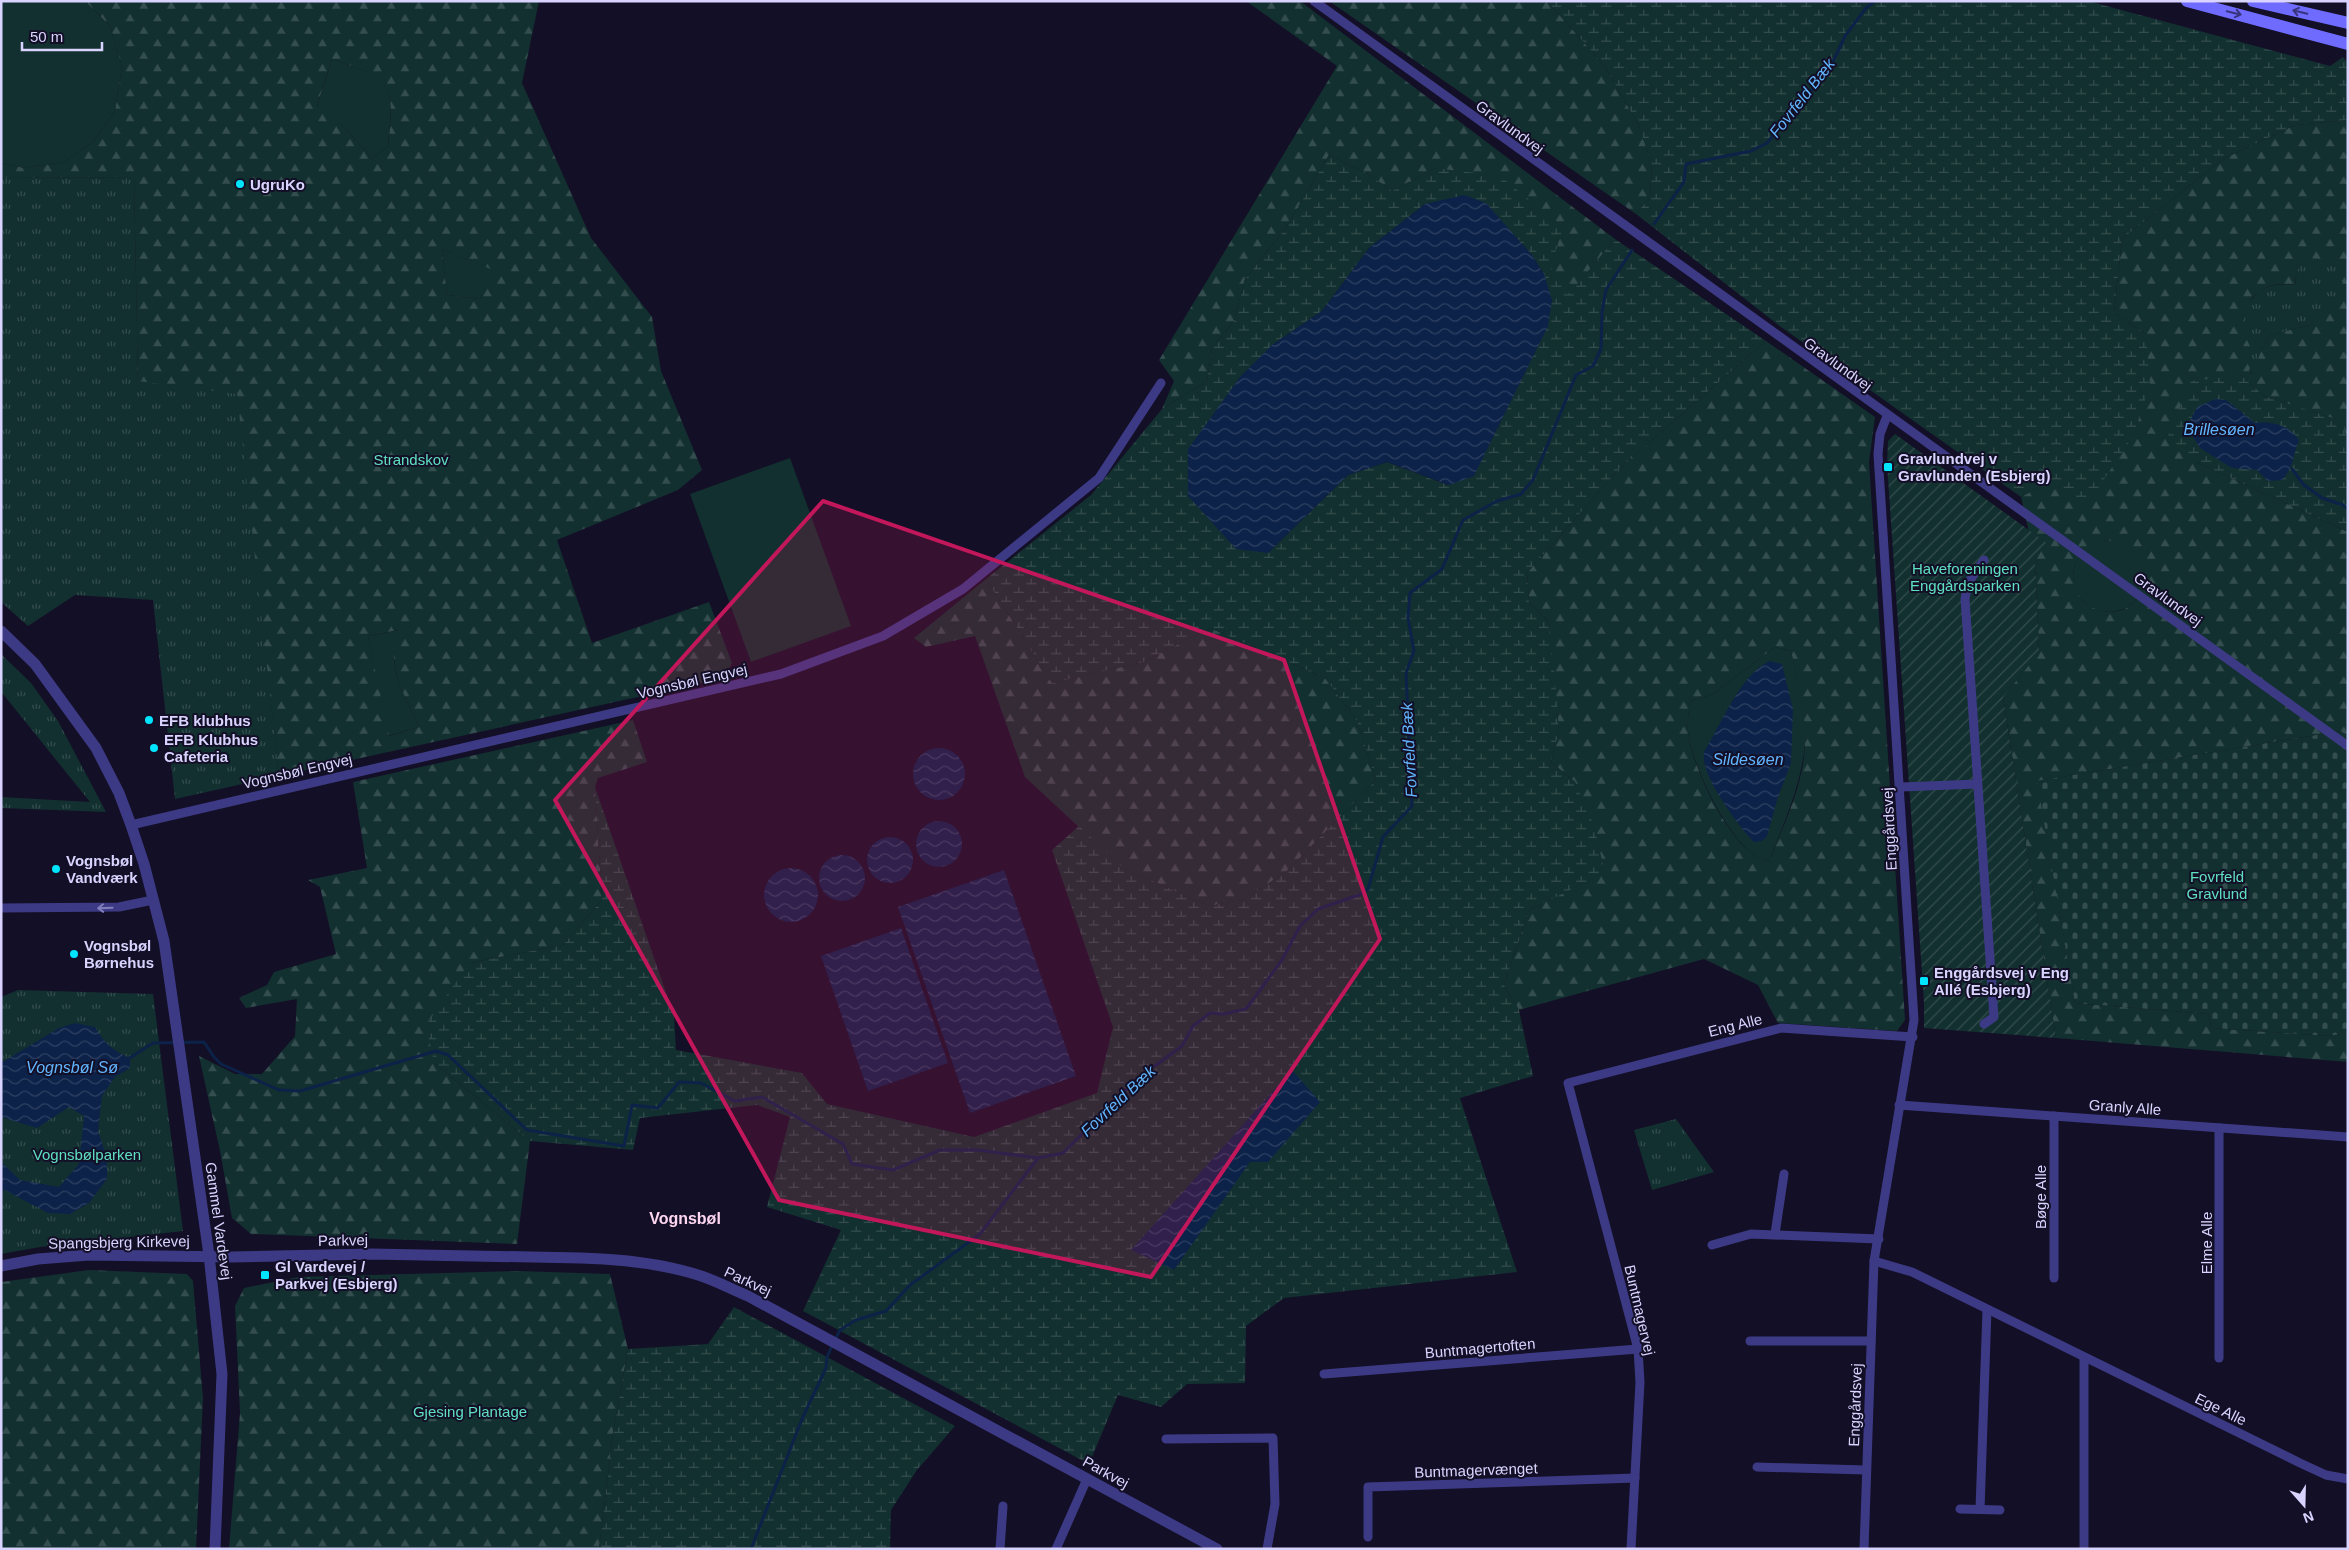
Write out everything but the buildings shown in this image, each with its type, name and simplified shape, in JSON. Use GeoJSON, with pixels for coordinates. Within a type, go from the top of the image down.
{"type":"FeatureCollection","features":[{"type":"Feature","properties":{"kind":"main road"},"geometry":{"type":"LineString","coordinates":[[2186,1],[2348,44]]}},
{"type":"Feature","properties":{"kind":"main road"},"geometry":{"type":"LineString","coordinates":[[2253,1],[2348,23]]}},
{"type":"Feature","properties":{"kind":"street","name":"Gravlundvej"},"geometry":{"type":"LineString","coordinates":[[1314,1],[1887,416],[2348,746]]}},
{"type":"Feature","properties":{"kind":"street","name":"Vognsbøl Engvej"},"geometry":{"type":"LineString","coordinates":[[130,825],[781,674],[883,636],[963,589],[1099,478],[1160,383]]}},
{"type":"Feature","properties":{"kind":"street","name":"Enggårdsvej"},"geometry":{"type":"LineString","coordinates":[[1864,1549],[1874,1261],[1913,1037],[1914,1020],[1878,454],[1880,434],[1887,416]]}},
{"type":"Feature","properties":{"kind":"street"},"geometry":{"type":"LineString","coordinates":[[1984,560],[1968,583],[1966,599],[1994,1017],[1984,1024]]}},
{"type":"Feature","properties":{"kind":"street","name":"Gammel Vardevej"},"geometry":{"type":"LineString","coordinates":[[1,631],[35,664],[82,726],[119,793],[164,941],[209,1256],[222,1374],[215,1549]]}},
{"type":"Feature","properties":{"kind":"street"},"geometry":{"type":"LineString","coordinates":[[1900,787],[1977,784]]}},
{"type":"Feature","properties":{"kind":"street"},"geometry":{"type":"LineString","coordinates":[[1,908],[119,907],[153,900]]}},
{"type":"Feature","properties":{"kind":"street","name":"Eng Alle"},"geometry":{"type":"LineString","coordinates":[[1568,1083],[1781,1028],[1913,1037]]}},
{"type":"Feature","properties":{"kind":"street","name":"Buntmagervej"},"geometry":{"type":"LineString","coordinates":[[1568,1083],[1638,1350],[1640,1382],[1631,1549]]}},
{"type":"Feature","properties":{"kind":"street","name":"Granly Alle"},"geometry":{"type":"LineString","coordinates":[[1900,1105],[2348,1137]]}},
{"type":"Feature","properties":{"kind":"street","name":"Bøge Alle"},"geometry":{"type":"LineString","coordinates":[[2054,1116],[2054,1278]]}},
{"type":"Feature","properties":{"kind":"street","name":"Elme Alle"},"geometry":{"type":"LineString","coordinates":[[2219,1358],[2220,1128]]}},
{"type":"Feature","properties":{"kind":"street"},"geometry":{"type":"LineString","coordinates":[[1775,1234],[1784,1174]]}},
{"type":"Feature","properties":{"kind":"street"},"geometry":{"type":"LineString","coordinates":[[1712,1245],[1751,1234],[1878,1239]]}},
{"type":"Feature","properties":{"kind":"street","name":"Parkvej"},"geometry":{"type":"LineString","coordinates":[[209,1256],[372,1254],[616,1259],[657,1265],[697,1274],[748,1296],[820,1334],[1218,1549]]}},
{"type":"Feature","properties":{"kind":"street","name":"Spangsbjerg Kirkevej"},"geometry":{"type":"LineString","coordinates":[[1,1266],[38,1259],[89,1255],[209,1256]]}},
{"type":"Feature","properties":{"kind":"street","name":"Ege Alle"},"geometry":{"type":"LineString","coordinates":[[1874,1261],[1912,1272],[2300,1463],[2326,1475],[2348,1479]]}},
{"type":"Feature","properties":{"kind":"street"},"geometry":{"type":"LineString","coordinates":[[1980,1510],[1987,1310]]}},
{"type":"Feature","properties":{"kind":"street","name":"Enggårdsvej"},"geometry":{"type":"LineString","coordinates":[[1750,1341],[1871,1341]]}},
{"type":"Feature","properties":{"kind":"street","name":"Buntmagertoften"},"geometry":{"type":"LineString","coordinates":[[1324,1374],[1638,1350]]}},
{"type":"Feature","properties":{"kind":"street"},"geometry":{"type":"LineString","coordinates":[[2084,1358],[2084,1549]]}},
{"type":"Feature","properties":{"kind":"street"},"geometry":{"type":"LineString","coordinates":[[1166,1439],[1273,1438],[1275,1504],[1267,1549]]}},
{"type":"Feature","properties":{"kind":"street"},"geometry":{"type":"LineString","coordinates":[[1757,1467],[1866,1470]]}},
{"type":"Feature","properties":{"kind":"street","name":"Buntmagervænget"},"geometry":{"type":"LineString","coordinates":[[1368,1537],[1368,1487],[1635,1478]]}},
{"type":"Feature","properties":{"kind":"street"},"geometry":{"type":"LineString","coordinates":[[1056,1549],[1087,1479]]}},
{"type":"Feature","properties":{"kind":"street"},"geometry":{"type":"LineString","coordinates":[[1000,1549],[1003,1506]]}},
{"type":"Feature","properties":{"kind":"street"},"geometry":{"type":"LineString","coordinates":[[1960,1509],[2000,1510]]}},
{"type":"Feature","properties":{"kind":"highlighted area"},"geometry":{"type":"Polygon","coordinates":[[[823,501],[1284,660],[1380,939],[1151,1277],[779,1200],[555,800],[823,501]]]}},
{"type":"Feature","properties":{"kind":"green space"},"geometry":{"type":"Polygon","coordinates":[[[1,1],[85,1],[110,26],[122,67],[115,111],[93,142],[64,162],[24,168],[1,163],[1,1]]]}},
{"type":"Feature","properties":{"kind":"green space","name":"Strandskov"},"geometry":{"type":"Polygon","coordinates":[[[85,1],[539,1],[522,83],[591,238],[652,317],[661,371],[702,470],[678,490],[557,540],[592,643],[709,602],[732,663],[724,678],[279,776],[260,610],[138,381],[134,177],[1,178],[1,163],[24,168],[64,162],[93,142],[115,111],[122,67],[110,26],[85,1]],[[332,59],[317,106],[347,130],[372,159],[388,146],[391,109],[386,87],[378,79],[367,73],[332,59]],[[442,249],[447,295],[480,299],[493,270],[442,249]],[[398,630],[368,636],[389,736],[419,727],[398,682],[393,653],[398,630]]]}},
{"type":"Feature","properties":{"kind":"green space"},"geometry":{"type":"Polygon","coordinates":[[[1246,1],[1300,1],[1615,239],[1569,295],[1551,267],[1435,168],[1392,191],[1368,174],[1329,155],[1285,229],[1245,279],[1234,321],[1212,348],[1207,381],[1162,409],[1174,381],[1159,360],[1337,66],[1246,1]]]}},
{"type":"Feature","properties":{"kind":"green space"},"geometry":{"type":"Polygon","coordinates":[[[1329,1],[1547,1],[1604,65],[1639,126],[1652,164],[1650,197],[1636,214],[1329,1]]]}},
{"type":"Feature","properties":{"kind":"green space"},"geometry":{"type":"Polygon","coordinates":[[[1547,1],[2088,1],[2330,66],[2343,57],[2348,63],[2348,120],[2295,125],[2223,159],[2122,239],[2114,313],[2146,334],[2150,386],[2133,436],[2087,505],[2044,484],[2021,497],[1781,327],[1636,214],[1650,197],[1652,165],[1639,126],[1604,65],[1547,1]]]}},
{"type":"Feature","properties":{"kind":"green space"},"geometry":{"type":"Polygon","coordinates":[[[332,59],[367,72],[386,86],[391,108],[388,146],[372,159],[347,130],[317,107],[332,59]]]}},
{"type":"Feature","properties":{"kind":"green space"},"geometry":{"type":"Polygon","coordinates":[[[2348,120],[2348,442],[2341,421],[2264,396],[2241,375],[2196,462],[2348,532],[2348,736],[2340,731],[2038,781],[2075,1003],[2208,1014],[2212,1028],[2328,1036],[2348,1033],[2348,1062],[2056,1038],[2003,697],[2039,652],[2035,558],[2021,497],[2044,484],[2146,334],[2114,313],[2122,239],[2223,159],[2295,125],[2348,120]],[[2296,277],[2295,285],[2283,284],[2267,287],[2252,298],[2253,357],[2249,372],[2252,374],[2270,335],[2314,324],[2296,277]],[[2106,540],[2096,543],[2081,554],[2076,561],[2073,578],[2080,597],[2087,604],[2102,611],[2118,611],[2130,605],[2139,595],[2144,582],[2144,568],[2138,555],[2125,545],[2106,540]]]}},
{"type":"Feature","properties":{"kind":"green space"},"geometry":{"type":"Polygon","coordinates":[[[1329,155],[1368,174],[1392,191],[1435,168],[1500,176],[1563,227],[1551,267],[1569,294],[1615,239],[1766,341],[1621,467],[1527,573],[1529,602],[1548,621],[1559,731],[1551,762],[1575,782],[1594,826],[1605,873],[1529,910],[1504,985],[1519,1010],[1533,1076],[1460,1098],[1517,1272],[1284,1298],[1246,1326],[1245,1383],[1187,1384],[1161,1407],[1118,1395],[1089,1464],[803,1311],[841,1230],[767,1207],[790,1117],[757,1105],[640,1118],[633,1150],[530,1141],[434,1063],[426,1025],[469,963],[563,945],[602,900],[595,787],[674,1016],[676,1050],[802,1073],[827,1104],[974,1137],[1097,1093],[1113,1027],[1052,850],[1079,826],[1123,868],[1209,906],[1242,900],[1286,872],[1376,780],[1357,721],[1325,678],[1210,628],[1143,662],[1052,683],[986,579],[1091,495],[1162,409],[1207,381],[1212,348],[1234,321],[1245,279],[1285,229],[1329,155]],[[1486,203],[1425,204],[1369,248],[1322,311],[1272,345],[1268,553],[1348,475],[1387,462],[1448,485],[1544,274],[1531,254],[1486,203]]]}},
{"type":"Feature","properties":{"kind":"green space"},"geometry":{"type":"Polygon","coordinates":[[[134,177],[138,381],[237,394],[279,776],[175,799],[153,600],[75,595],[28,626],[1,602],[1,178],[134,177]]]}},
{"type":"Feature","properties":{"kind":"green space"},"geometry":{"type":"Polygon","coordinates":[[[442,249],[494,270],[480,299],[447,295],[442,249]]]}},
{"type":"Feature","properties":{"kind":"green space"},"geometry":{"type":"Polygon","coordinates":[[[2306,256],[2335,263],[2344,276],[2340,294],[2314,324],[2270,335],[2261,351],[2253,374],[2249,372],[2251,356],[2249,343],[2243,334],[2246,311],[2250,302],[2263,289],[2282,284],[2295,285],[2299,266],[2306,256]]]}},
{"type":"Feature","properties":{"kind":"green space"},"geometry":{"type":"Polygon","coordinates":[[[1766,341],[1875,417],[1869,462],[1905,1020],[1897,1031],[1778,1023],[1758,985],[1704,959],[1519,1010],[1504,985],[1529,910],[1604,873],[1575,782],[1551,762],[1559,731],[1548,621],[1529,602],[1527,573],[1621,467],[1766,341]],[[1775,647],[1713,694],[1690,701],[1688,716],[1688,732],[1696,762],[1720,815],[1741,843],[1760,858],[1769,861],[1792,804],[1804,758],[1805,731],[1803,708],[1791,651],[1775,647]]]}},
{"type":"Feature","properties":{"kind":"green space"},"geometry":{"type":"Polygon","coordinates":[[[2241,375],[2264,396],[2342,421],[2348,442],[2348,532],[2196,462],[2168,436],[2191,381],[2241,375]]]}},
{"type":"Feature","properties":{"kind":"green space","name":"Haveforeningen Enggårdsparken"},"geometry":{"type":"Polygon","coordinates":[[[1895,434],[2047,543],[2035,558],[2039,653],[2003,697],[2056,1038],[1924,1028],[1924,1002],[1887,464],[1888,441],[1895,434]]]}},
{"type":"Feature","properties":{"kind":"green space"},"geometry":{"type":"Polygon","coordinates":[[[790,458],[851,626],[751,662],[690,494],[790,458]]]}},
{"type":"Feature","properties":{"kind":"green space"},"geometry":{"type":"Polygon","coordinates":[[[2109,540],[2129,546],[2139,556],[2145,576],[2139,596],[2129,606],[2109,612],[2089,606],[2079,596],[2073,576],[2079,556],[2089,546],[2109,540]]]}},
{"type":"Feature","properties":{"kind":"green space"},"geometry":{"type":"Polygon","coordinates":[[[986,579],[1052,683],[1143,662],[1210,628],[1325,678],[1357,721],[1376,780],[1286,872],[1242,900],[1209,906],[1123,868],[1025,777],[975,636],[926,647],[914,638],[986,579]]]}},
{"type":"Feature","properties":{"kind":"green space"},"geometry":{"type":"Polygon","coordinates":[[[399,630],[393,654],[398,682],[419,727],[388,736],[368,636],[399,630]]]}},
{"type":"Feature","properties":{"kind":"green space","name":"Sildesøen"},"geometry":{"type":"Polygon","coordinates":[[[1775,647],[1791,651],[1802,698],[1806,733],[1803,760],[1796,790],[1769,861],[1754,854],[1742,843],[1721,815],[1696,762],[1688,732],[1688,724],[1690,701],[1713,694],[1775,647]]]}},
{"type":"Feature","properties":{"kind":"green space"},"geometry":{"type":"Polygon","coordinates":[[[1,654],[31,683],[58,721],[106,812],[1,808],[1,797],[90,802],[3,694],[1,696],[1,654]]]}},
{"type":"Feature","properties":{"kind":"green space"},"geometry":{"type":"Polygon","coordinates":[[[633,720],[647,762],[598,778],[595,787],[602,900],[563,945],[469,963],[434,1063],[530,1141],[517,1244],[251,1234],[232,1218],[220,1151],[199,1056],[235,1074],[262,1074],[295,1036],[297,999],[246,1008],[239,998],[267,985],[274,972],[336,954],[320,887],[308,880],[367,868],[353,782],[633,720]]]}},
{"type":"Feature","properties":{"kind":"green space","name":"Fovrfeld Gravlund"},"geometry":{"type":"Polygon","coordinates":[[[2340,731],[2348,736],[2348,1033],[2328,1036],[2212,1028],[2208,1014],[2075,1003],[2037,781],[2340,731]]]}},
{"type":"Feature","properties":{"kind":"green space","name":"Vognsbølparken"},"geometry":{"type":"Polygon","coordinates":[[[18,990],[153,994],[183,1231],[40,1247],[1,1254],[1,997],[18,990]]]}},
{"type":"Feature","properties":{"kind":"green space"},"geometry":{"type":"Polygon","coordinates":[[[1676,1119],[1714,1172],[1652,1190],[1634,1130],[1676,1119]]]}},
{"type":"Feature","properties":{"kind":"green space"},"geometry":{"type":"Polygon","coordinates":[[[89,1270],[187,1274],[193,1281],[203,1398],[196,1549],[1,1549],[1,1282],[89,1270]]]}},
{"type":"Feature","properties":{"kind":"green space","name":"Gjesing Plantage"},"geometry":{"type":"Polygon","coordinates":[[[517,1271],[610,1274],[628,1349],[613,1433],[599,1549],[229,1549],[240,1413],[235,1306],[244,1288],[298,1277],[517,1271]]]}},
{"type":"Feature","properties":{"kind":"green space"},"geometry":{"type":"Polygon","coordinates":[[[734,1307],[955,1426],[917,1470],[891,1510],[890,1549],[599,1549],[613,1433],[628,1349],[708,1344],[734,1307]]]}},
{"type":"Feature","properties":{"kind":"water"},"geometry":{"type":"Polygon","coordinates":[[[1464,195],[1486,203],[1531,254],[1544,274],[1552,300],[1548,326],[1474,476],[1449,485],[1387,462],[1348,475],[1268,553],[1236,549],[1188,496],[1188,449],[1240,377],[1272,345],[1322,311],[1369,248],[1425,204],[1464,195]]]}},
{"type":"Feature","properties":{"kind":"water","name":"Brillesøen"},"geometry":{"type":"Polygon","coordinates":[[[2215,399],[2226,400],[2255,423],[2280,425],[2295,435],[2299,440],[2291,465],[2282,480],[2268,481],[2257,470],[2232,468],[2200,448],[2187,427],[2197,407],[2215,399]]]}},
{"type":"Feature","properties":{"kind":"water","name":"Sildesøen"},"geometry":{"type":"Polygon","coordinates":[[[1770,661],[1782,664],[1793,709],[1791,763],[1778,797],[1767,836],[1762,841],[1754,842],[1739,825],[1714,787],[1704,763],[1704,753],[1744,683],[1761,666],[1770,661]]]}},
{"type":"Feature","properties":{"kind":"water"},"geometry":{"type":"Polygon","coordinates":[[[934,748],[944,748],[958,755],[965,769],[965,779],[958,793],[944,800],[934,800],[924,796],[917,789],[913,779],[913,769],[917,759],[924,752],[934,748]]]}},
{"type":"Feature","properties":{"kind":"water"},"geometry":{"type":"Polygon","coordinates":[[[939,821],[952,825],[958,831],[962,844],[958,857],[952,863],[939,867],[926,863],[920,857],[916,844],[920,831],[926,825],[939,821]]]}},
{"type":"Feature","properties":{"kind":"water"},"geometry":{"type":"Polygon","coordinates":[[[895,837],[899,838],[909,847],[912,851],[912,869],[903,879],[895,883],[885,883],[877,879],[868,869],[867,855],[871,847],[881,838],[895,837]]]}},
{"type":"Feature","properties":{"kind":"water"},"geometry":{"type":"Polygon","coordinates":[[[837,855],[847,855],[861,865],[865,878],[861,891],[855,897],[847,901],[837,901],[823,891],[819,883],[819,873],[829,859],[837,855]]]}},
{"type":"Feature","properties":{"kind":"water"},"geometry":{"type":"Polygon","coordinates":[[[791,868],[801,870],[810,876],[816,885],[818,895],[816,905],[810,914],[801,920],[791,922],[781,920],[772,914],[766,905],[764,895],[766,885],[772,876],[781,870],[791,868]]]}},
{"type":"Feature","properties":{"kind":"water"},"geometry":{"type":"Polygon","coordinates":[[[1004,870],[1076,1076],[970,1113],[898,907],[1004,870]]]}},
{"type":"Feature","properties":{"kind":"water"},"geometry":{"type":"Polygon","coordinates":[[[901,928],[948,1063],[868,1091],[821,956],[901,928]]]}},
{"type":"Feature","properties":{"kind":"water","name":"Vognsbøl Sø"},"geometry":{"type":"Polygon","coordinates":[[[75,1023],[95,1027],[110,1046],[130,1058],[130,1068],[115,1077],[102,1096],[98,1131],[107,1158],[107,1179],[89,1203],[70,1214],[48,1213],[1,1188],[1,1162],[20,1180],[59,1187],[79,1164],[84,1116],[69,1107],[37,1128],[1,1117],[1,1063],[59,1028],[75,1023]]]}},
{"type":"Feature","properties":{"kind":"water"},"geometry":{"type":"Polygon","coordinates":[[[1292,1070],[1320,1102],[1268,1162],[1250,1162],[1174,1270],[1131,1250],[1292,1070]]]}},
{"type":"Feature","properties":{"kind":"waterway","name":"Fovrfeld Bæk"},"geometry":{"type":"LineString","coordinates":[[1654,224],[1684,182],[1686,164],[1751,151],[1767,143],[1830,68],[1845,36],[1866,8],[1875,1]]}},
{"type":"Feature","properties":{"kind":"waterway","name":"Fovrfeld Bæk"},"geometry":{"type":"LineString","coordinates":[[835,1340],[840,1330],[856,1320],[886,1311],[910,1285],[980,1234],[1038,1158],[1063,1153],[1137,1079],[1182,1046],[1193,1026],[1210,1013],[1223,1014],[1246,1009],[1282,960],[1300,926],[1318,909],[1359,895],[1368,889],[1383,837],[1412,806],[1406,673],[1414,651],[1408,618],[1410,593],[1442,569],[1463,520],[1497,501],[1521,494],[1533,480],[1576,375],[1593,366],[1601,349],[1602,312],[1606,290],[1632,250]]}},
{"type":"Feature","properties":{"kind":"waterway"},"geometry":{"type":"LineString","coordinates":[[2292,469],[2303,484]]}},
{"type":"Feature","properties":{"kind":"waterway"},"geometry":{"type":"LineString","coordinates":[[2304,485],[2322,498],[2343,505],[2348,509]]}},
{"type":"Feature","properties":{"kind":"waterway"},"geometry":{"type":"LineString","coordinates":[[128,1059],[153,1043],[204,1042],[221,1064],[279,1090],[300,1091],[436,1051],[448,1055],[527,1130],[624,1146],[632,1105],[658,1108],[679,1082],[701,1083],[735,1101],[762,1097],[843,1144],[852,1164],[893,1170],[940,1150],[977,1150],[1038,1158]]}},
{"type":"Feature","properties":{"kind":"waterway"},"geometry":{"type":"LineString","coordinates":[[1,1185],[3,1189],[1,1191]]}},
{"type":"Feature","properties":{"kind":"waterway"},"geometry":{"type":"LineString","coordinates":[[751,1549],[802,1419],[826,1368],[827,1357],[832,1346]]}},
{"type":"Feature","properties":{"kind":"place","name":"UgruKo"},"geometry":{"type":"Point","coordinates":[240,184]}},
{"type":"Feature","properties":{"kind":"place","name":"Gravlundvej v Gravlunden (Esbjerg)"},"geometry":{"type":"Point","coordinates":[1888,467]}},
{"type":"Feature","properties":{"kind":"place","name":"EFB klubhus"},"geometry":{"type":"Point","coordinates":[149,720]}},
{"type":"Feature","properties":{"kind":"place","name":"EFB Klubhus Cafeteria"},"geometry":{"type":"Point","coordinates":[154,748]}},
{"type":"Feature","properties":{"kind":"place","name":"Vognsbøl Vandværk"},"geometry":{"type":"Point","coordinates":[56,869]}},
{"type":"Feature","properties":{"kind":"place","name":"Vognsbøl Børnehus"},"geometry":{"type":"Point","coordinates":[74,954]}},
{"type":"Feature","properties":{"kind":"place","name":"Enggårdsvej v Eng Allé (Esbjerg)"},"geometry":{"type":"Point","coordinates":[1924,981]}},
{"type":"Feature","properties":{"kind":"place","name":"Gl Vardevej / Parkvej (Esbjerg)"},"geometry":{"type":"Point","coordinates":[265,1275]}},
{"type":"Feature","properties":{"kind":"district","name":"Vognsbøl"},"geometry":{"type":"Point","coordinates":[685,1218]}}]}
